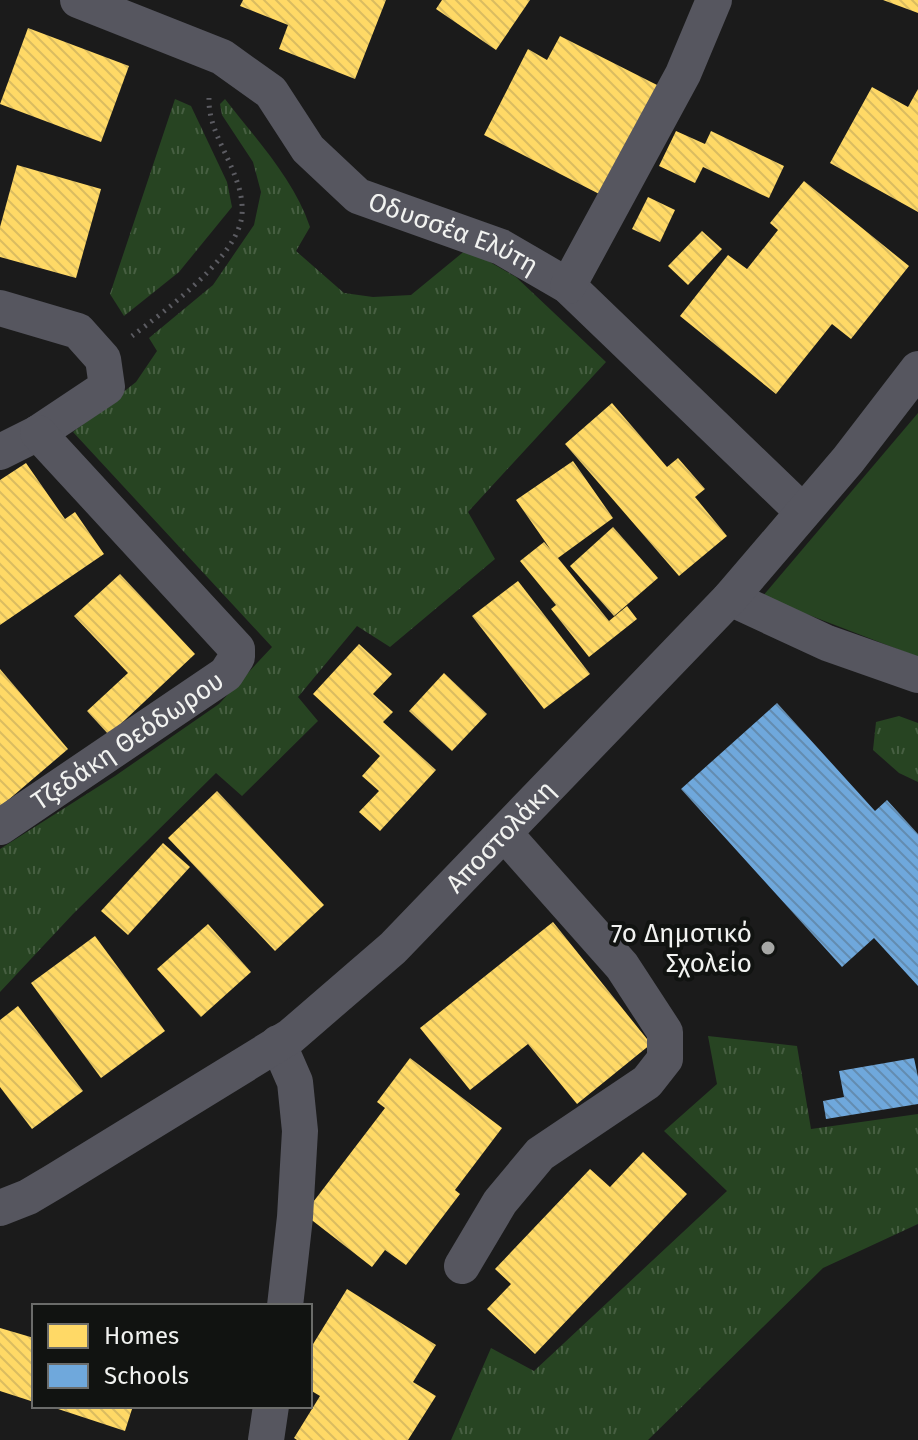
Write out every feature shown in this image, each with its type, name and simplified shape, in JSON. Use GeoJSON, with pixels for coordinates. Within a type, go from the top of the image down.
{"type":"FeatureCollection","features":[{"type":"Feature","properties":{"kind":"street","name":"Οδυσσέα Ελύτη"},"geometry":{"type":"LineString","coordinates":[[78,0],[222,57],[271,92],[308,149],[358,196],[501,247],[568,286],[803,512]]}},
{"type":"Feature","properties":{"kind":"street"},"geometry":{"type":"LineString","coordinates":[[568,286],[683,74],[714,0]]}},
{"type":"Feature","properties":{"kind":"street"},"geometry":{"type":"LineString","coordinates":[[0,308],[78,331],[105,373],[38,433],[0,452]]}},
{"type":"Feature","properties":{"kind":"street","name":"Αποστολάκη"},"geometry":{"type":"LineString","coordinates":[[0,1208],[28,1197],[55,1181],[278,1043],[318,1014],[393,948],[730,598],[918,369]]}},
{"type":"Feature","properties":{"kind":"street","name":"Τζεδάκη Θεόδωρου"},"geometry":{"type":"LineString","coordinates":[[0,827],[226,674],[237,657],[237,649],[38,433]]}},
{"type":"Feature","properties":{"kind":"street"},"geometry":{"type":"LineString","coordinates":[[730,598],[827,643],[918,675]]}},
{"type":"Feature","properties":{"kind":"street"},"geometry":{"type":"LineString","coordinates":[[462,1266],[500,1202],[540,1154],[647,1082],[665,1059],[665,1032],[622,966],[504,833]]}},
{"type":"Feature","properties":{"kind":"street"},"geometry":{"type":"LineString","coordinates":[[278,1043],[295,1082],[300,1131],[285,1304]]}},
{"type":"Feature","properties":{"kind":"street"},"geometry":{"type":"LineString","coordinates":[[266,1440],[271,1408]]}},
{"type":"Feature","properties":{"kind":"path"},"geometry":{"type":"LineString","coordinates":[[105,373],[197,283],[229,245],[241,223],[243,206],[236,179],[221,148],[209,107],[210,84],[222,57]]}},
{"type":"Feature","properties":{"kind":"green space"},"geometry":{"type":"Polygon","coordinates":[[[175,99],[191,106],[227,182],[232,207],[179,272],[124,316],[110,294],[175,99]]]}},
{"type":"Feature","properties":{"kind":"green space"},"geometry":{"type":"Polygon","coordinates":[[[225,99],[273,160],[303,209],[310,227],[296,251],[344,293],[373,297],[411,295],[467,249],[516,277],[606,362],[468,512],[495,559],[390,647],[357,626],[298,697],[318,721],[242,796],[216,773],[73,914],[0,992],[0,849],[115,776],[219,704],[272,647],[73,432],[136,382],[157,351],[149,338],[213,285],[254,225],[261,192],[253,162],[222,115],[220,104],[225,99]]]}},
{"type":"Feature","properties":{"kind":"green space"},"geometry":{"type":"Polygon","coordinates":[[[918,413],[918,657],[762,597],[918,413]]]}},
{"type":"Feature","properties":{"kind":"green space"},"geometry":{"type":"Polygon","coordinates":[[[899,716],[918,723],[918,782],[899,773],[873,750],[876,722],[899,716]]]}},
{"type":"Feature","properties":{"kind":"green space"},"geometry":{"type":"Polygon","coordinates":[[[708,1036],[797,1046],[811,1129],[918,1114],[918,1224],[823,1268],[648,1440],[451,1440],[491,1348],[534,1371],[727,1191],[664,1131],[717,1084],[708,1036]]]}},
{"type":"Feature","properties":{"kind":"building: Homes"},"geometry":{"type":"Polygon","coordinates":[[[243,0],[386,0],[355,79],[279,49],[288,25],[240,6],[243,0]]]}},
{"type":"Feature","properties":{"kind":"building: Homes"},"geometry":{"type":"Polygon","coordinates":[[[442,0],[530,0],[496,50],[436,9],[442,0]]]}},
{"type":"Feature","properties":{"kind":"building: Homes"},"geometry":{"type":"Polygon","coordinates":[[[883,0],[918,0],[918,13],[883,0]]]}},
{"type":"Feature","properties":{"kind":"building: Homes"},"geometry":{"type":"Polygon","coordinates":[[[28,28],[129,66],[101,142],[0,104],[28,28]]]}},
{"type":"Feature","properties":{"kind":"building: Homes"},"geometry":{"type":"Polygon","coordinates":[[[560,36],[663,88],[607,198],[484,135],[528,49],[547,60],[560,36]]]}},
{"type":"Feature","properties":{"kind":"building: Homes"},"geometry":{"type":"Polygon","coordinates":[[[872,87],[908,107],[918,89],[918,212],[830,163],[872,87]]]}},
{"type":"Feature","properties":{"kind":"building: Homes"},"geometry":{"type":"Polygon","coordinates":[[[676,131],[705,144],[711,131],[784,166],[769,198],[703,167],[695,183],[659,166],[676,131]]]}},
{"type":"Feature","properties":{"kind":"building: Homes"},"geometry":{"type":"Polygon","coordinates":[[[17,165],[101,189],[76,278],[0,257],[0,227],[17,165]]]}},
{"type":"Feature","properties":{"kind":"building: Homes"},"geometry":{"type":"Polygon","coordinates":[[[804,181],[909,266],[851,339],[832,324],[776,394],[680,316],[728,255],[747,269],[778,230],[770,223],[804,181]]]}},
{"type":"Feature","properties":{"kind":"building: Homes"},"geometry":{"type":"Polygon","coordinates":[[[648,197],[675,210],[660,242],[632,229],[648,197]]]}},
{"type":"Feature","properties":{"kind":"building: Homes"},"geometry":{"type":"Polygon","coordinates":[[[702,231],[722,249],[688,285],[668,266],[702,231]]]}},
{"type":"Feature","properties":{"kind":"building: Homes"},"geometry":{"type":"Polygon","coordinates":[[[612,403],[667,467],[678,458],[705,489],[695,497],[727,536],[679,576],[565,444],[612,403]]]}},
{"type":"Feature","properties":{"kind":"building: Homes"},"geometry":{"type":"Polygon","coordinates":[[[573,461],[613,518],[558,558],[609,621],[627,606],[637,619],[589,657],[551,609],[556,605],[520,561],[544,542],[551,550],[516,500],[573,461]]]}},
{"type":"Feature","properties":{"kind":"building: Homes"},"geometry":{"type":"Polygon","coordinates":[[[26,463],[65,519],[75,512],[104,554],[0,625],[0,480],[26,463]]]}},
{"type":"Feature","properties":{"kind":"building: Homes"},"geometry":{"type":"Polygon","coordinates":[[[613,527],[658,578],[614,616],[570,566],[613,527]]]}},
{"type":"Feature","properties":{"kind":"building: Homes"},"geometry":{"type":"Polygon","coordinates":[[[120,574],[195,654],[109,735],[87,711],[128,673],[74,616],[120,574]]]}},
{"type":"Feature","properties":{"kind":"building: Homes"},"geometry":{"type":"Polygon","coordinates":[[[518,581],[590,674],[544,709],[472,616],[518,581]]]}},
{"type":"Feature","properties":{"kind":"building: Homes"},"geometry":{"type":"Polygon","coordinates":[[[359,644],[392,674],[373,694],[393,712],[383,722],[436,770],[380,831],[359,812],[379,791],[362,776],[380,756],[313,694],[359,644]]]}},
{"type":"Feature","properties":{"kind":"building: Homes"},"geometry":{"type":"Polygon","coordinates":[[[0,669],[68,749],[0,807],[0,669]]]}},
{"type":"Feature","properties":{"kind":"building: Homes"},"geometry":{"type":"Polygon","coordinates":[[[444,673],[487,714],[452,751],[409,711],[444,673]]]}},
{"type":"Feature","properties":{"kind":"building: Homes"},"geometry":{"type":"Polygon","coordinates":[[[217,791],[324,905],[275,951],[168,838],[217,791]]]}},
{"type":"Feature","properties":{"kind":"building: Homes"},"geometry":{"type":"Polygon","coordinates":[[[163,843],[190,867],[128,935],[101,911],[163,843]]]}},
{"type":"Feature","properties":{"kind":"building: Homes"},"geometry":{"type":"Polygon","coordinates":[[[553,922],[651,1044],[577,1104],[528,1044],[470,1090],[420,1028],[553,922]]]}},
{"type":"Feature","properties":{"kind":"building: Homes"},"geometry":{"type":"Polygon","coordinates":[[[208,924],[251,972],[201,1017],[157,969],[208,924]]]}},
{"type":"Feature","properties":{"kind":"building: Homes"},"geometry":{"type":"Polygon","coordinates":[[[95,936],[165,1031],[101,1078],[31,983],[95,936]]]}},
{"type":"Feature","properties":{"kind":"building: Homes"},"geometry":{"type":"Polygon","coordinates":[[[18,1006],[83,1091],[32,1129],[0,1087],[0,1020],[18,1006]]]}},
{"type":"Feature","properties":{"kind":"building: Homes"},"geometry":{"type":"Polygon","coordinates":[[[410,1058],[502,1128],[455,1190],[460,1194],[406,1265],[385,1250],[372,1267],[304,1214],[385,1108],[377,1102],[410,1058]]]}},
{"type":"Feature","properties":{"kind":"building: Homes"},"geometry":{"type":"Polygon","coordinates":[[[643,1152],[687,1194],[535,1354],[487,1309],[511,1284],[495,1269],[590,1169],[610,1187],[643,1152]]]}},
{"type":"Feature","properties":{"kind":"building: Homes"},"geometry":{"type":"Polygon","coordinates":[[[347,1289],[436,1345],[413,1382],[436,1396],[408,1440],[294,1438],[320,1396],[312,1391],[312,1346],[347,1289]]]}},
{"type":"Feature","properties":{"kind":"building: Homes"},"geometry":{"type":"Polygon","coordinates":[[[0,1328],[32,1337],[32,1401],[0,1391],[0,1328]]]}},
{"type":"Feature","properties":{"kind":"building: Homes"},"geometry":{"type":"Polygon","coordinates":[[[55,1408],[132,1408],[125,1431],[55,1408]]]}},
{"type":"Feature","properties":{"kind":"building: Schools"},"geometry":{"type":"Polygon","coordinates":[[[777,703],[875,811],[887,800],[918,834],[918,986],[874,938],[842,967],[681,789],[777,703]]]}},
{"type":"Feature","properties":{"kind":"building: Schools"},"geometry":{"type":"Polygon","coordinates":[[[914,1058],[918,1104],[826,1119],[823,1101],[844,1097],[839,1071],[914,1058]]]}},
{"type":"Feature","properties":{"kind":"place","name":"7ο Δημοτικό Σχολείο"},"geometry":{"type":"Point","coordinates":[768,948]}}]}
